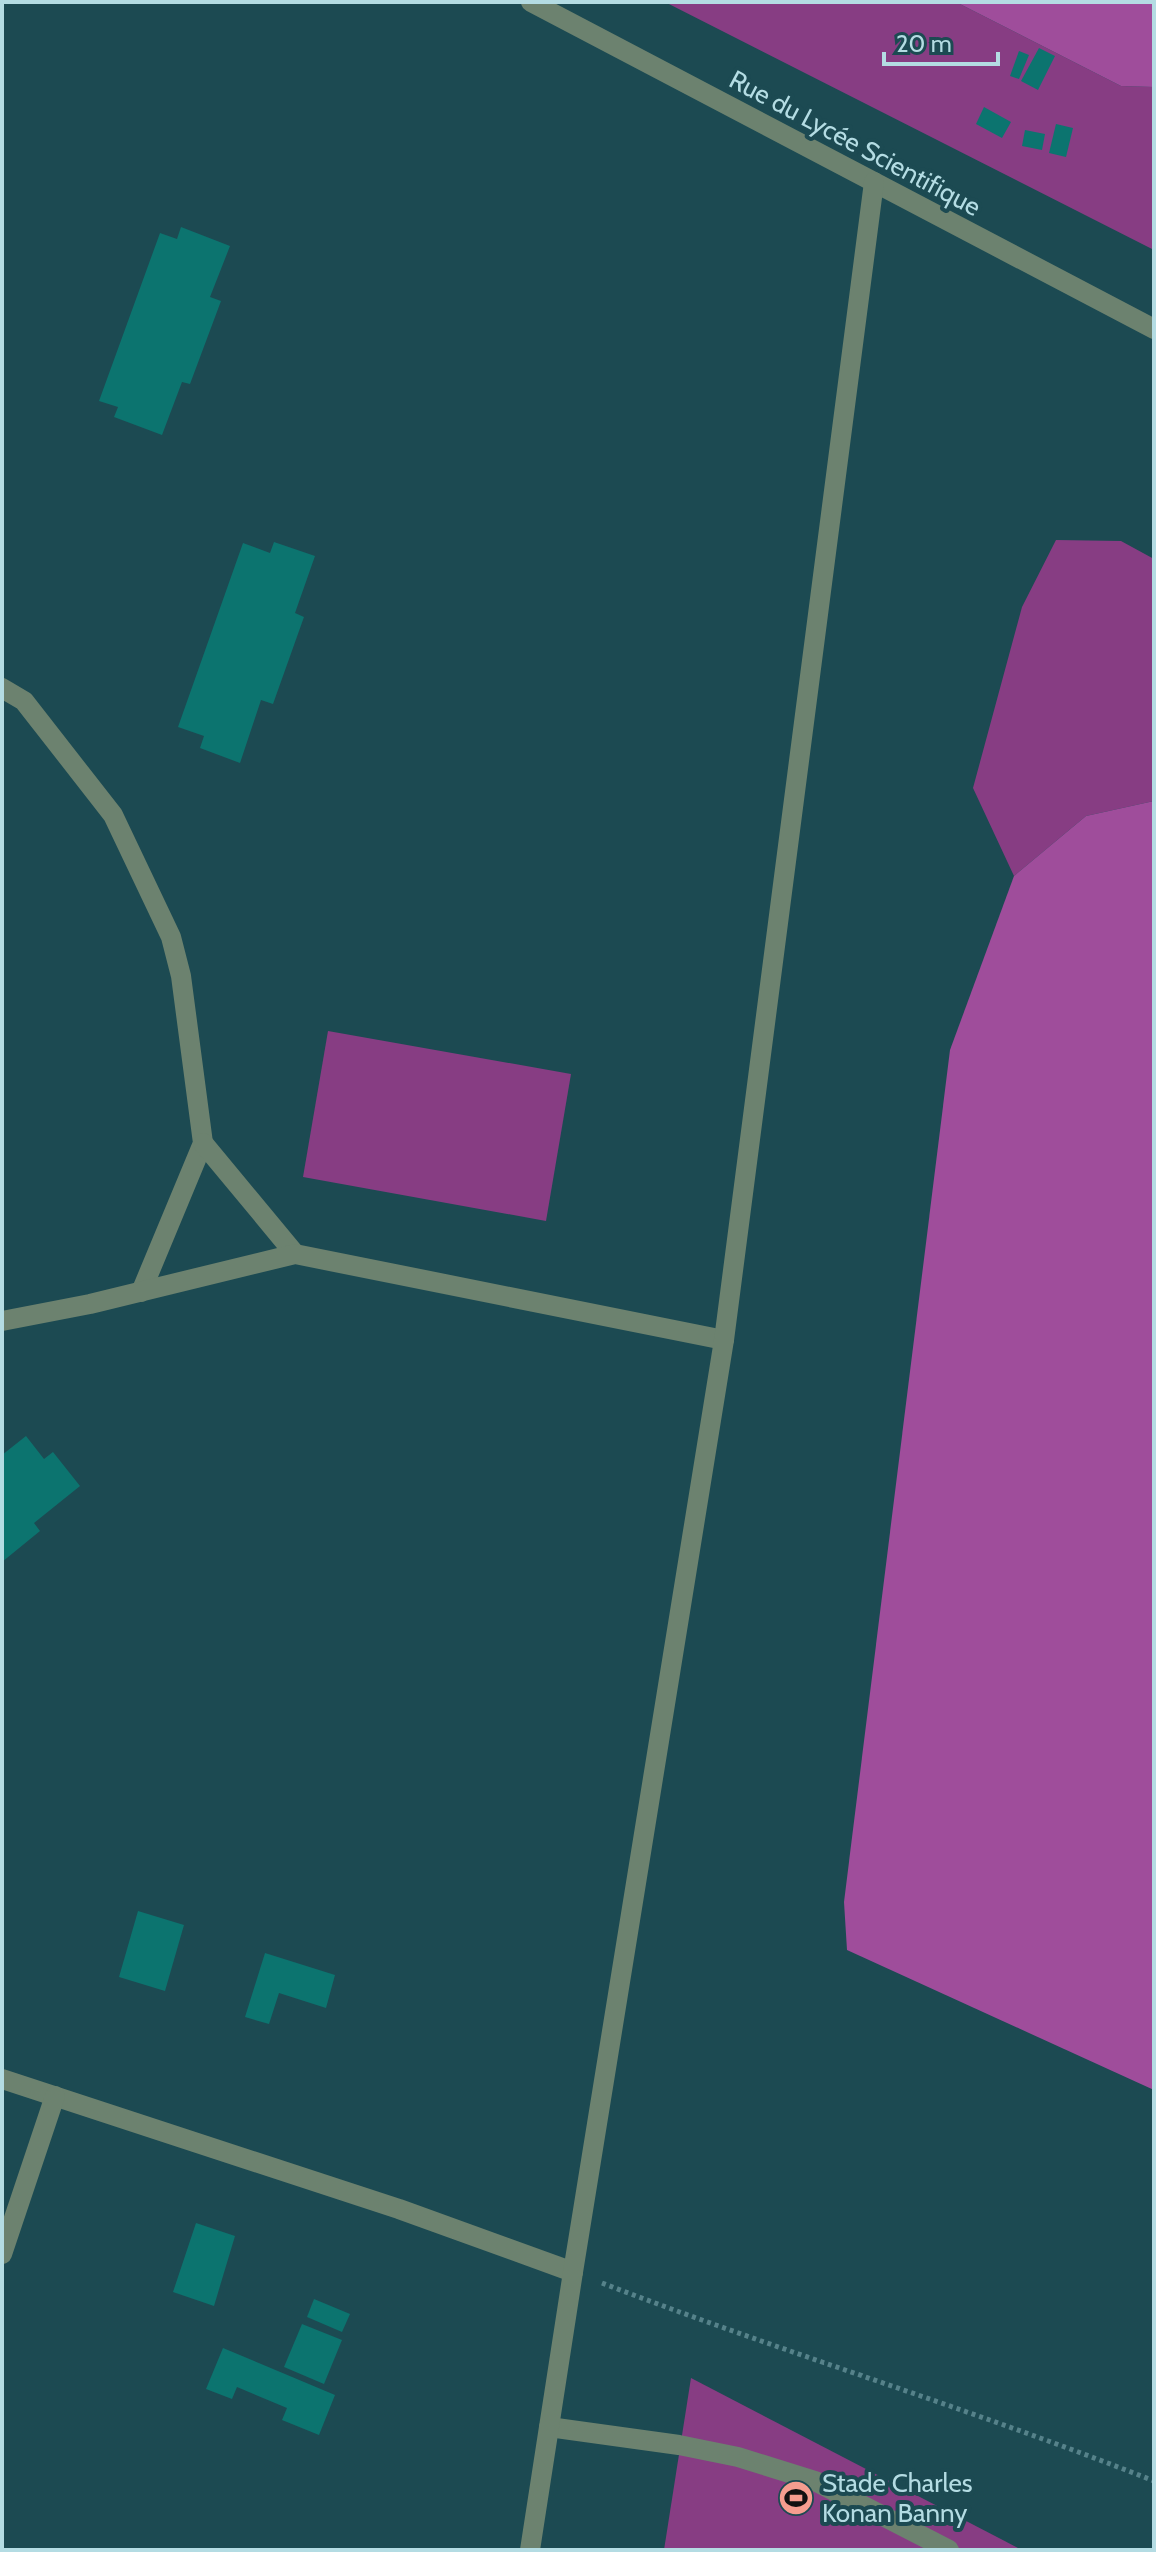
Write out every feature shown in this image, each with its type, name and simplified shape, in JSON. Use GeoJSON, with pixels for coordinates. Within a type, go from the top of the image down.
{"type":"FeatureCollection","features":[{"type":"Feature","properties":{"kind":"street","name":"Rue du Lycée Scientifique"},"geometry":{"type":"LineString","coordinates":[[531,2],[1154,329]]}},
{"type":"Feature","properties":{"kind":"street"},"geometry":{"type":"LineString","coordinates":[[530,2550],[724,1340],[874,182]]}},
{"type":"Feature","properties":{"kind":"street"},"geometry":{"type":"LineString","coordinates":[[2,688],[24,701],[113,815],[171,937],[181,976],[203,1143],[141,1292]]}},
{"type":"Feature","properties":{"kind":"street"},"geometry":{"type":"LineString","coordinates":[[203,1143],[295,1254]]}},
{"type":"Feature","properties":{"kind":"street"},"geometry":{"type":"LineString","coordinates":[[2,1321],[141,1292],[295,1254],[724,1340]]}},
{"type":"Feature","properties":{"kind":"street"},"geometry":{"type":"LineString","coordinates":[[2,2079],[399,2209],[573,2272]]}},
{"type":"Feature","properties":{"kind":"street"},"geometry":{"type":"LineString","coordinates":[[2,2254],[55,2096]]}},
{"type":"Feature","properties":{"kind":"street"},"geometry":{"type":"LineString","coordinates":[[549,2427],[679,2445],[751,2461],[815,2481],[949,2550]]}},
{"type":"Feature","properties":{"kind":"path"},"geometry":{"type":"LineString","coordinates":[[573,2272],[699,2320],[1067,2446],[1154,2481]]}},
{"type":"Feature","properties":{"kind":"shaded area"},"geometry":{"type":"Polygon","coordinates":[[[665,2],[956,2],[1121,86],[1154,87],[1154,250],[665,2]]]}},
{"type":"Feature","properties":{"kind":"shaded area"},"geometry":{"type":"Polygon","coordinates":[[[956,2],[1154,2],[1154,87],[1121,86],[956,2]]]}},
{"type":"Feature","properties":{"kind":"shaded area"},"geometry":{"type":"Polygon","coordinates":[[[1056,540],[1121,541],[1154,559],[1154,801],[1086,816],[1014,876],[973,788],[1022,607],[1056,540]]]}},
{"type":"Feature","properties":{"kind":"shaded area"},"geometry":{"type":"Polygon","coordinates":[[[1154,801],[1154,2090],[847,1950],[844,1902],[950,1050],[1014,876],[1086,816],[1154,801]]]}},
{"type":"Feature","properties":{"kind":"shaded area"},"geometry":{"type":"Polygon","coordinates":[[[328,1031],[571,1074],[546,1221],[303,1177],[328,1031]]]}},
{"type":"Feature","properties":{"kind":"shaded area","name":"Stade Charles Konan Banny"},"geometry":{"type":"Polygon","coordinates":[[[691,2378],[1022,2550],[664,2550],[691,2378]]]}},
{"type":"Feature","properties":{"kind":"building"},"geometry":{"type":"Polygon","coordinates":[[[1039,48],[1055,56],[1038,90],[1021,81],[1039,48]]]}},
{"type":"Feature","properties":{"kind":"building"},"geometry":{"type":"Polygon","coordinates":[[[1019,51],[1029,55],[1019,79],[1010,76],[1019,51]]]}},
{"type":"Feature","properties":{"kind":"building"},"geometry":{"type":"Polygon","coordinates":[[[984,107],[1011,122],[1002,138],[976,124],[984,107]]]}},
{"type":"Feature","properties":{"kind":"building"},"geometry":{"type":"Polygon","coordinates":[[[1056,124],[1073,128],[1066,157],[1049,153],[1056,124]]]}},
{"type":"Feature","properties":{"kind":"building"},"geometry":{"type":"Polygon","coordinates":[[[1025,130],[1045,134],[1042,150],[1022,146],[1025,130]]]}},
{"type":"Feature","properties":{"kind":"building"},"geometry":{"type":"Polygon","coordinates":[[[181,227],[230,246],[210,297],[221,301],[190,384],[182,382],[162,435],[114,417],[118,407],[99,401],[160,233],[177,239],[181,227]]]}},
{"type":"Feature","properties":{"kind":"building"},"geometry":{"type":"Polygon","coordinates":[[[274,542],[315,556],[295,613],[304,617],[273,704],[261,700],[240,763],[200,748],[204,736],[178,727],[243,543],[270,553],[274,542]]]}},
{"type":"Feature","properties":{"kind":"building"},"geometry":{"type":"Polygon","coordinates":[[[26,1436],[44,1459],[53,1452],[80,1486],[34,1523],[40,1531],[2,1562],[2,1455],[26,1436]]]}},
{"type":"Feature","properties":{"kind":"building"},"geometry":{"type":"Polygon","coordinates":[[[138,1911],[184,1925],[165,1991],[119,1977],[138,1911]]]}},
{"type":"Feature","properties":{"kind":"building"},"geometry":{"type":"Polygon","coordinates":[[[265,1953],[335,1975],[326,2008],[279,1993],[269,2024],[245,2017],[265,1953]]]}},
{"type":"Feature","properties":{"kind":"building"},"geometry":{"type":"Polygon","coordinates":[[[196,2223],[235,2236],[214,2306],[173,2292],[196,2223]]]}},
{"type":"Feature","properties":{"kind":"building"},"geometry":{"type":"Polygon","coordinates":[[[314,2299],[350,2314],[342,2332],[307,2317],[314,2299]]]}},
{"type":"Feature","properties":{"kind":"building"},"geometry":{"type":"Polygon","coordinates":[[[302,2324],[342,2340],[324,2384],[284,2367],[302,2324]]]}},
{"type":"Feature","properties":{"kind":"building"},"geometry":{"type":"Polygon","coordinates":[[[223,2348],[335,2395],[319,2435],[282,2420],[287,2408],[237,2387],[232,2399],[206,2389],[223,2348]]]}},
{"type":"Feature","properties":{"kind":"place","name":"Stade Charles Konan Banny"},"geometry":{"type":"Point","coordinates":[796,2498]}}]}
